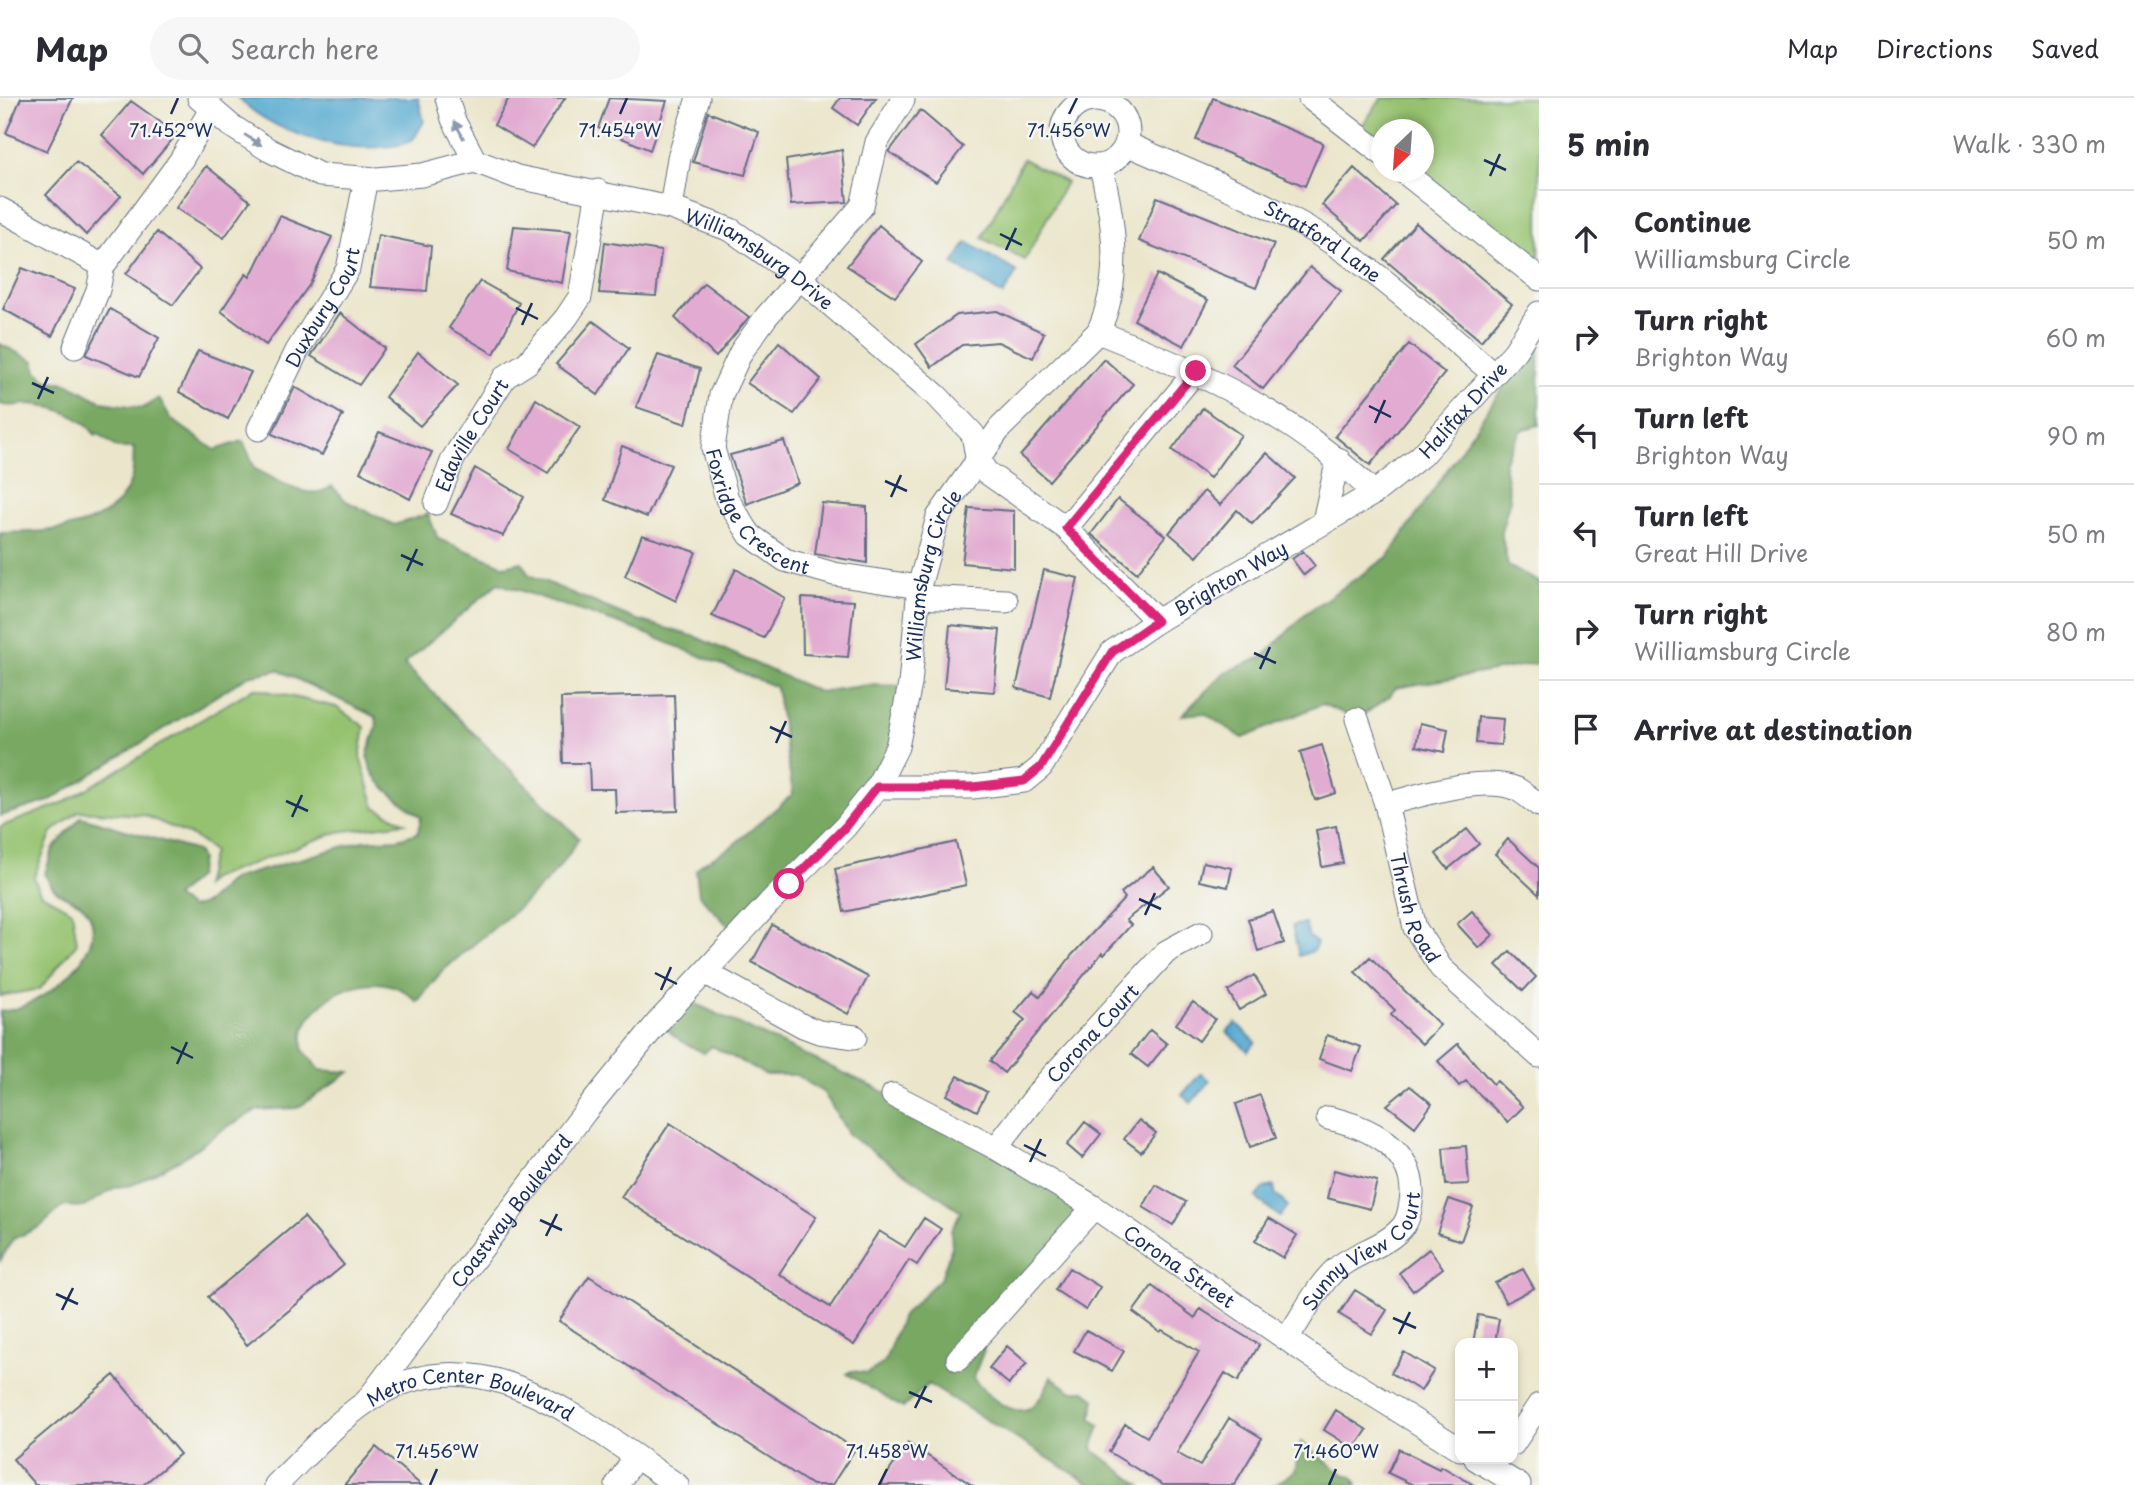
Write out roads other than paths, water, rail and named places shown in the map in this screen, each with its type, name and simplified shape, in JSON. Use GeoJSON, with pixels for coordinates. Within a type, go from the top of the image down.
{"type":"FeatureCollection","features":[{"type":"Feature","properties":{"kind":"street"},"geometry":{"type":"LineString","coordinates":[[75,347],[98,290],[103,266],[181,160],[206,103],[230,125],[269,150],[320,175],[366,178],[422,175],[475,161],[453,119],[447,98]]}},
{"type":"Feature","properties":{"kind":"street"},"geometry":{"type":"LineString","coordinates":[[671,208],[679,158],[698,98]]}},
{"type":"Feature","properties":{"kind":"street"},"geometry":{"type":"LineString","coordinates":[[1310,98],[1371,145]]}},
{"type":"Feature","properties":{"kind":"street"},"geometry":{"type":"LineString","coordinates":[[1100,99],[1114,106],[1124,116],[1128,130],[1127,144],[1121,155],[1101,167],[1080,164],[1065,150],[1061,130],[1065,105],[1100,99]]}},
{"type":"Feature","properties":{"kind":"street","name":"Foxridge Crescent"},"geometry":{"type":"LineString","coordinates":[[902,100],[877,142],[862,206],[766,317],[741,352],[721,394],[713,449],[727,499],[750,535],[785,559],[835,574],[919,592],[1006,601]]}},
{"type":"Feature","properties":{"kind":"street","name":"Stratford Lane"},"geometry":{"type":"LineString","coordinates":[[1127,144],[1279,212],[1316,233],[1394,289],[1494,374]]}},
{"type":"Feature","properties":{"kind":"street","name":"Williamsburg Drive"},"geometry":{"type":"LineString","coordinates":[[475,161],[517,177],[598,191],[671,208],[731,230],[801,279],[937,396],[974,434],[977,457]]}},
{"type":"Feature","properties":{"kind":"street","name":"Williamsburg Circle"},"geometry":{"type":"LineString","coordinates":[[659,1021],[769,903],[845,827],[877,787],[897,747],[910,684],[925,556],[939,517],[977,457],[1000,428],[1098,332],[1112,285],[1115,253],[1101,167]]}},
{"type":"Feature","properties":{"kind":"street","name":"Duxbury Court"},"geometry":{"type":"LineString","coordinates":[[259,429],[297,351],[348,269],[366,178]]}},
{"type":"Feature","properties":{"kind":"street"},"geometry":{"type":"LineString","coordinates":[[1417,182],[1539,279]]}},
{"type":"Feature","properties":{"kind":"street","name":"Edaville Court"},"geometry":{"type":"LineString","coordinates":[[436,503],[453,459],[505,377],[527,363],[566,318],[580,297],[598,191]]}},
{"type":"Feature","properties":{"kind":"street"},"geometry":{"type":"LineString","coordinates":[[0,209],[103,266]]}},
{"type":"Feature","properties":{"kind":"street","name":"Halifax Drive"},"geometry":{"type":"LineString","coordinates":[[1374,493],[1421,456],[1515,351],[1539,313]]}},
{"type":"Feature","properties":{"kind":"street"},"geometry":{"type":"LineString","coordinates":[[1098,332],[1196,371],[1286,421],[1338,459],[1374,493]]}},
{"type":"Feature","properties":{"kind":"street"},"geometry":{"type":"LineString","coordinates":[[1066,528],[1196,371]]}},
{"type":"Feature","properties":{"kind":"street"},"geometry":{"type":"LineString","coordinates":[[977,457],[986,472],[1066,528],[1157,621]]}},
{"type":"Feature","properties":{"kind":"street"},"geometry":{"type":"LineString","coordinates":[[1324,521],[1338,459]]}},
{"type":"Feature","properties":{"kind":"street","name":"Brighton Way"},"geometry":{"type":"LineString","coordinates":[[877,787],[973,787],[1024,781],[1041,767],[1112,652],[1157,621],[1374,493]]}},
{"type":"Feature","properties":{"kind":"street","name":"Thrush Road"},"geometry":{"type":"LineString","coordinates":[[1357,719],[1386,804],[1415,928],[1441,968],[1539,1056]]}},
{"type":"Feature","properties":{"kind":"street"},"geometry":{"type":"LineString","coordinates":[[1386,804],[1455,788],[1501,785],[1518,789],[1539,805]]}},
{"type":"Feature","properties":{"kind":"street","name":"Corona Court"},"geometry":{"type":"LineString","coordinates":[[996,1148],[1047,1082],[1166,952],[1202,933]]}},
{"type":"Feature","properties":{"kind":"street"},"geometry":{"type":"LineString","coordinates":[[706,973],[803,1026],[820,1032],[855,1037]]}},
{"type":"Feature","properties":{"kind":"street","name":"Coastway Boulevard"},"geometry":{"type":"LineString","coordinates":[[366,1402],[578,1122],[659,1021]]}},
{"type":"Feature","properties":{"kind":"street","name":"Corona Street"},"geometry":{"type":"LineString","coordinates":[[893,1095],[996,1148],[1094,1207],[1287,1339],[1455,1446]]}},
{"type":"Feature","properties":{"kind":"street","name":"Sunny View Court"},"geometry":{"type":"LineString","coordinates":[[1287,1339],[1335,1270],[1388,1240],[1404,1224],[1411,1206],[1412,1187],[1406,1167],[1392,1147],[1367,1129],[1328,1118]]}},
{"type":"Feature","properties":{"kind":"street"},"geometry":{"type":"LineString","coordinates":[[958,1359],[1094,1207]]}},
{"type":"Feature","properties":{"kind":"street","name":"Metro Center Boulevard"},"geometry":{"type":"LineString","coordinates":[[276,1485],[342,1420],[366,1402],[400,1385],[445,1374],[491,1377],[539,1395],[677,1485]]}},
{"type":"Feature","properties":{"kind":"street"},"geometry":{"type":"LineString","coordinates":[[1518,1436],[1539,1405]]}},
{"type":"Feature","properties":{"kind":"street"},"geometry":{"type":"LineString","coordinates":[[617,1485],[635,1457]]}},
{"type":"Feature","properties":{"kind":"street"},"geometry":{"type":"LineString","coordinates":[[1493,1464],[1519,1485]]}},
{"type":"Feature","properties":{"kind":"water"},"geometry":{"type":"Polygon","coordinates":[[[238,98],[418,98],[424,121],[413,139],[402,144],[382,147],[344,146],[286,130],[268,121],[238,98]]]}},
{"type":"Feature","properties":{"kind":"water"},"geometry":{"type":"Polygon","coordinates":[[[967,242],[1017,272],[1003,295],[953,264],[967,242]]]}},
{"type":"Feature","properties":{"kind":"water"},"geometry":{"type":"Polygon","coordinates":[[[1305,923],[1309,937],[1317,943],[1313,951],[1299,956],[1292,926],[1305,923]]]}},
{"type":"Feature","properties":{"kind":"water"},"geometry":{"type":"Polygon","coordinates":[[[1236,1023],[1256,1042],[1248,1051],[1227,1032],[1236,1023]]]}},
{"type":"Feature","properties":{"kind":"water"},"geometry":{"type":"Polygon","coordinates":[[[1201,1073],[1210,1081],[1191,1103],[1182,1095],[1201,1073]]]}},
{"type":"Feature","properties":{"kind":"water"},"geometry":{"type":"Polygon","coordinates":[[[1274,1186],[1276,1195],[1288,1206],[1280,1217],[1256,1198],[1264,1188],[1274,1186]]]}}]}
